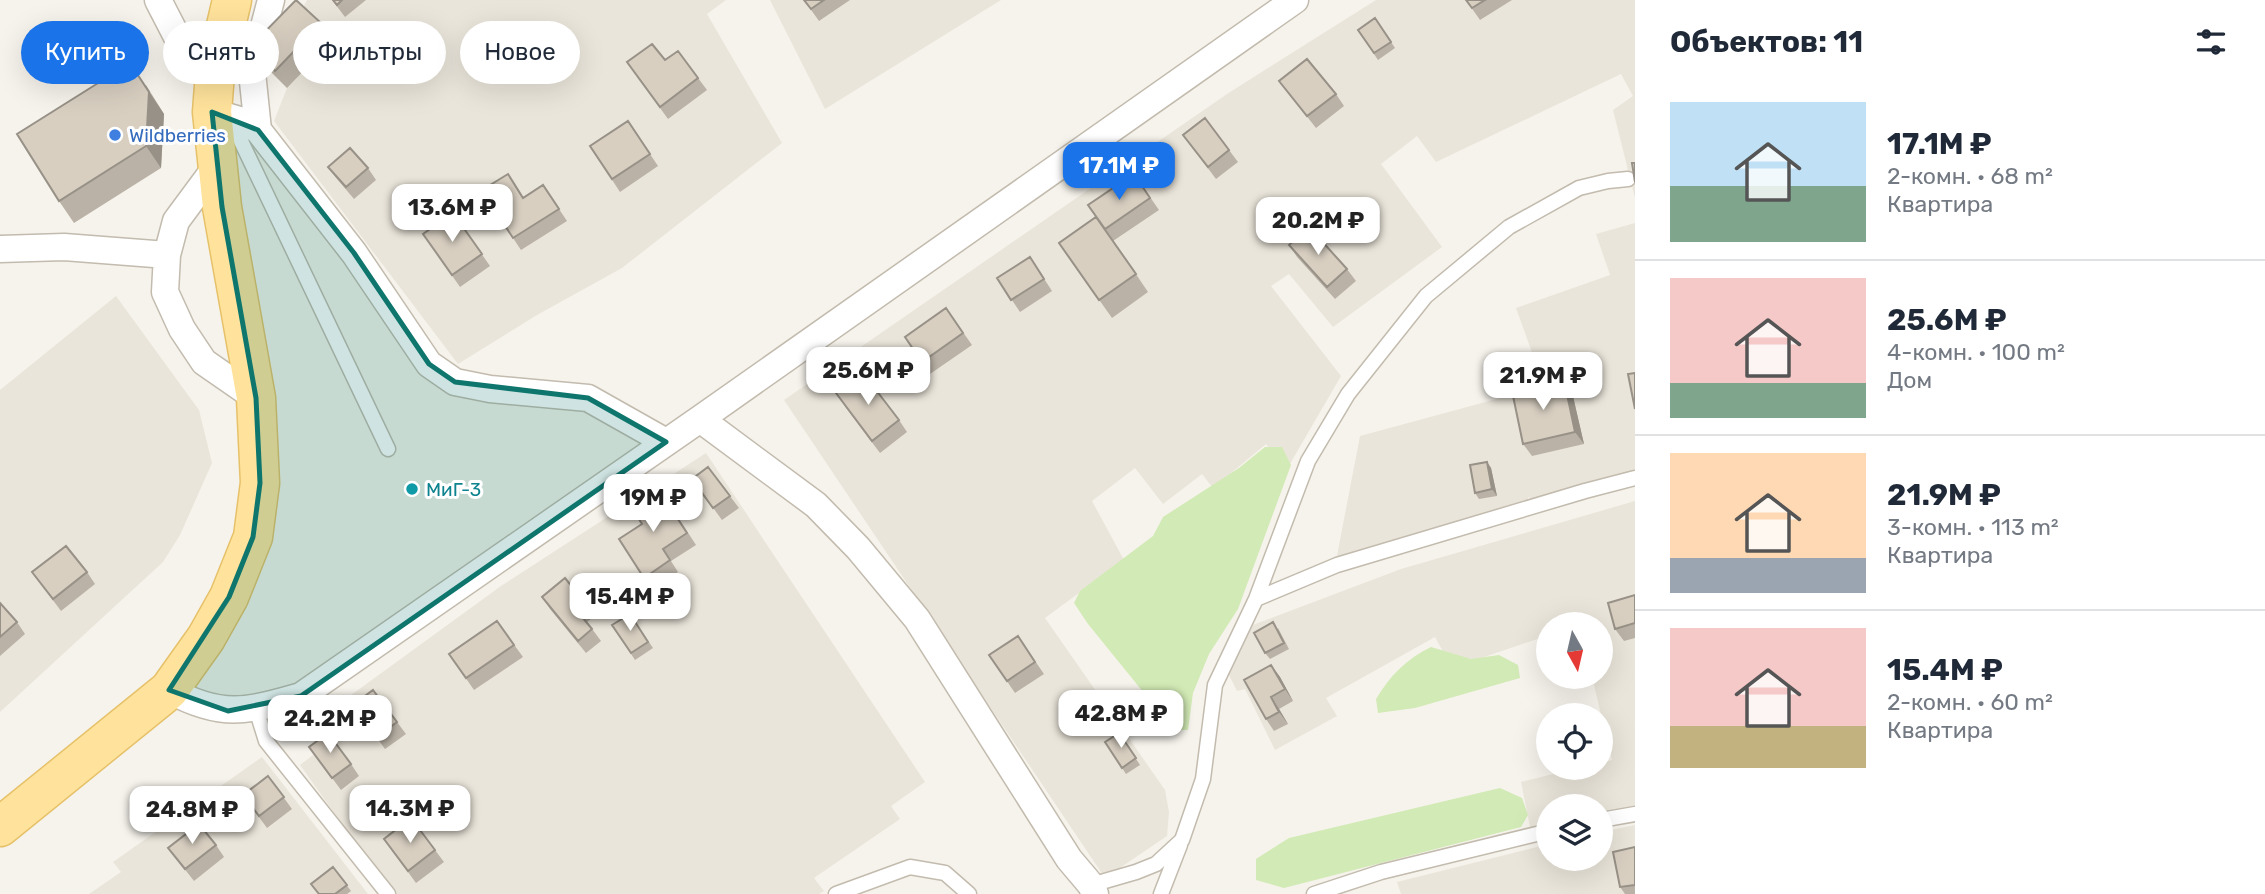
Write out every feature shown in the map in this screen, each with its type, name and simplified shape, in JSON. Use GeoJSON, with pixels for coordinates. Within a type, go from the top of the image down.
{"type":"FeatureCollection","features":[{"type":"Feature","properties":{"kind":"main road"},"geometry":{"type":"LineString","coordinates":[[227,21],[232,0]]}},
{"type":"Feature","properties":{"kind":"main road"},"geometry":{"type":"LineString","coordinates":[[0,827],[169,690],[206,638],[229,597],[253,537],[260,483],[256,398],[216,167],[220,114],[216,84]]}},
{"type":"Feature","properties":{"kind":"street"},"geometry":{"type":"LineString","coordinates":[[158,0],[169,21]]}},
{"type":"Feature","properties":{"kind":"street"},"geometry":{"type":"LineString","coordinates":[[258,130],[252,72],[271,0]]}},
{"type":"Feature","properties":{"kind":"street"},"geometry":{"type":"LineString","coordinates":[[169,690],[194,703],[228,711],[256,709],[301,696],[700,419],[1294,0]]}},
{"type":"Feature","properties":{"kind":"street"},"geometry":{"type":"LineString","coordinates":[[220,114],[243,121],[258,130],[354,253],[429,365],[455,382],[490,389],[588,398],[666,442]]}},
{"type":"Feature","properties":{"kind":"street"},"geometry":{"type":"LineString","coordinates":[[216,167],[176,221],[167,255],[165,292],[181,329],[204,362],[256,398]]}},
{"type":"Feature","properties":{"kind":"street"},"geometry":{"type":"LineString","coordinates":[[0,249],[64,247],[167,255]]}},
{"type":"Feature","properties":{"kind":"street"},"geometry":{"type":"LineString","coordinates":[[700,419],[817,505],[858,548],[916,619],[1069,859],[1093,889]]}},
{"type":"Feature","properties":{"kind":"lane"},"geometry":{"type":"LineString","coordinates":[[220,114],[388,449]]}},
{"type":"Feature","properties":{"kind":"lane"},"geometry":{"type":"LineString","coordinates":[[1161,894],[1203,779],[1214,685],[1256,599],[1308,461],[1348,394],[1426,296],[1509,227],[1579,188],[1628,178]]}},
{"type":"Feature","properties":{"kind":"lane"},"geometry":{"type":"LineString","coordinates":[[1256,599],[1337,565],[1635,478]]}},
{"type":"Feature","properties":{"kind":"lane"},"geometry":{"type":"LineString","coordinates":[[256,709],[266,741],[388,894]]}},
{"type":"Feature","properties":{"kind":"lane"},"geometry":{"type":"LineString","coordinates":[[1613,818],[1635,814]]}},
{"type":"Feature","properties":{"kind":"lane"},"geometry":{"type":"LineString","coordinates":[[1314,894],[1381,872],[1536,834]]}},
{"type":"Feature","properties":{"kind":"lane"},"geometry":{"type":"LineString","coordinates":[[1093,889],[1156,864],[1182,840]]}},
{"type":"Feature","properties":{"kind":"lane"},"geometry":{"type":"LineString","coordinates":[[836,894],[910,867],[945,873],[969,894]]}},
{"type":"Feature","properties":{"kind":"highlighted area"},"geometry":{"type":"Polygon","coordinates":[[[212,112],[258,130],[354,253],[429,364],[455,382],[588,398],[666,442],[301,696],[228,711],[169,690],[229,597],[253,537],[260,483],[256,398],[222,207],[212,112]]]}},
{"type":"Feature","properties":{"kind":"shaded area"},"geometry":{"type":"Polygon","coordinates":[[[307,0],[726,0],[707,14],[782,143],[622,268],[537,315],[458,364],[274,121],[287,88],[279,79],[279,44],[293,25],[293,84],[446,84],[446,21],[296,21],[307,0]]]}},
{"type":"Feature","properties":{"kind":"shaded area"},"geometry":{"type":"Polygon","coordinates":[[[770,0],[1001,0],[825,109],[770,0]]]}},
{"type":"Feature","properties":{"kind":"shaded area"},"geometry":{"type":"Polygon","coordinates":[[[1376,0],[1635,0],[1635,198],[1613,110],[1633,96],[1621,74],[1436,162],[1417,136],[1381,164],[1442,247],[1333,327],[1289,274],[1271,286],[1341,376],[1287,469],[1266,444],[1213,488],[1202,474],[1163,504],[1135,468],[1092,501],[1124,560],[1045,618],[1165,790],[1169,812],[1167,836],[1105,878],[784,400],[1227,94],[1376,0]]]}},
{"type":"Feature","properties":{"kind":"shaded area"},"geometry":{"type":"Polygon","coordinates":[[[1635,223],[1635,484],[1541,509],[1529,497],[1518,518],[1335,566],[1360,436],[1544,386],[1516,308],[1610,275],[1596,234],[1635,223]]]}},
{"type":"Feature","properties":{"kind":"shaded area"},"geometry":{"type":"Polygon","coordinates":[[[116,296],[199,410],[212,463],[180,535],[163,562],[0,712],[0,390],[116,296]]]}},
{"type":"Feature","properties":{"kind":"shaded area"},"geometry":{"type":"Polygon","coordinates":[[[706,453],[925,782],[891,806],[900,819],[814,878],[824,891],[819,894],[392,894],[300,765],[342,733],[325,714],[501,586],[706,453]]]}},
{"type":"Feature","properties":{"kind":"shaded area"},"geometry":{"type":"Polygon","coordinates":[[[1635,501],[1635,811],[1613,816],[1613,794],[1536,794],[1536,831],[1531,832],[1521,782],[1536,778],[1613,780],[1613,703],[1598,703],[1595,690],[1614,690],[1614,612],[1536,612],[1536,639],[1452,668],[1435,637],[1326,698],[1337,716],[1275,750],[1245,689],[1237,691],[1227,671],[1250,626],[1401,569],[1635,501]]]}},
{"type":"Feature","properties":{"kind":"shaded area"},"geometry":{"type":"Polygon","coordinates":[[[262,757],[368,894],[89,894],[121,872],[113,862],[262,757]]]}},
{"type":"Feature","properties":{"kind":"shaded area"},"geometry":{"type":"Polygon","coordinates":[[[1635,825],[1635,894],[1401,894],[1397,882],[1536,847],[1536,871],[1613,871],[1613,830],[1635,825]]]}},
{"type":"Feature","properties":{"kind":"green space"},"geometry":{"type":"Polygon","coordinates":[[[1265,447],[1282,447],[1291,465],[1238,609],[1209,654],[1193,693],[1188,730],[1174,730],[1074,603],[1080,591],[1153,536],[1163,517],[1239,468],[1265,447]]]}},
{"type":"Feature","properties":{"kind":"green space"},"geometry":{"type":"Polygon","coordinates":[[[1431,647],[1471,659],[1499,655],[1518,665],[1520,678],[1415,708],[1378,713],[1376,699],[1387,683],[1406,663],[1431,647]]]}},
{"type":"Feature","properties":{"kind":"green space"},"geometry":{"type":"Polygon","coordinates":[[[1500,788],[1522,798],[1528,815],[1521,827],[1284,888],[1256,880],[1256,859],[1289,838],[1500,788]]]}},
{"type":"Feature","properties":{"kind":"building"},"geometry":{"type":"Polygon","coordinates":[[[296,0],[319,21],[293,21],[293,52],[279,67],[279,21],[275,21],[296,0]]]}},
{"type":"Feature","properties":{"kind":"building"},"geometry":{"type":"Polygon","coordinates":[[[804,0],[824,0],[811,9],[804,0]]]}},
{"type":"Feature","properties":{"kind":"building"},"geometry":{"type":"Polygon","coordinates":[[[1466,0],[1485,0],[1472,8],[1466,0]]]}},
{"type":"Feature","properties":{"kind":"building"},"geometry":{"type":"Polygon","coordinates":[[[1375,18],[1391,42],[1374,53],[1358,30],[1375,18]]]}},
{"type":"Feature","properties":{"kind":"building"},"geometry":{"type":"Polygon","coordinates":[[[652,44],[665,60],[678,51],[698,78],[660,107],[627,62],[652,44]]]}},
{"type":"Feature","properties":{"kind":"building"},"geometry":{"type":"Polygon","coordinates":[[[1307,59],[1336,94],[1307,116],[1279,81],[1307,59]]]}},
{"type":"Feature","properties":{"kind":"building","name":"Wildberries"},"geometry":{"type":"Polygon","coordinates":[[[97,84],[144,84],[149,92],[146,146],[59,201],[17,134],[97,84]]]}},
{"type":"Feature","properties":{"kind":"building"},"geometry":{"type":"Polygon","coordinates":[[[1205,118],[1229,150],[1208,167],[1183,135],[1205,118]]]}},
{"type":"Feature","properties":{"kind":"building"},"geometry":{"type":"Polygon","coordinates":[[[628,121],[650,154],[612,179],[590,146],[628,121]]]}},
{"type":"Feature","properties":{"kind":"building"},"geometry":{"type":"Polygon","coordinates":[[[350,148],[368,168],[346,187],[328,167],[350,148]]]}},
{"type":"Feature","properties":{"kind":"building"},"geometry":{"type":"Polygon","coordinates":[[[508,174],[523,198],[543,185],[559,209],[513,238],[482,190],[508,174]]]}},
{"type":"Feature","properties":{"kind":"building"},"geometry":{"type":"Polygon","coordinates":[[[1134,174],[1150,198],[1105,229],[1088,205],[1134,174]]]}},
{"type":"Feature","properties":{"kind":"building"},"geometry":{"type":"Polygon","coordinates":[[[453,213],[482,254],[452,275],[423,234],[453,213]]]}},
{"type":"Feature","properties":{"kind":"building"},"geometry":{"type":"Polygon","coordinates":[[[1096,217],[1136,274],[1099,300],[1059,243],[1096,217]]]}},
{"type":"Feature","properties":{"kind":"building"},"geometry":{"type":"Polygon","coordinates":[[[1309,227],[1347,269],[1327,287],[1289,245],[1309,227]]]}},
{"type":"Feature","properties":{"kind":"building"},"geometry":{"type":"Polygon","coordinates":[[[1030,257],[1044,279],[1011,300],[997,278],[1030,257]]]}},
{"type":"Feature","properties":{"kind":"building"},"geometry":{"type":"Polygon","coordinates":[[[946,308],[963,333],[922,362],[905,337],[946,308]]]}},
{"type":"Feature","properties":{"kind":"building"},"geometry":{"type":"Polygon","coordinates":[[[863,373],[899,420],[872,441],[836,393],[863,373]]]}},
{"type":"Feature","properties":{"kind":"building"},"geometry":{"type":"Polygon","coordinates":[[[1635,373],[1635,409],[1628,374],[1635,373]]]}},
{"type":"Feature","properties":{"kind":"building"},"geometry":{"type":"Polygon","coordinates":[[[1564,380],[1575,432],[1523,444],[1512,391],[1564,380]]]}},
{"type":"Feature","properties":{"kind":"building"},"geometry":{"type":"Polygon","coordinates":[[[1487,462],[1492,489],[1475,493],[1470,465],[1487,462]]]}},
{"type":"Feature","properties":{"kind":"building"},"geometry":{"type":"Polygon","coordinates":[[[708,467],[730,496],[713,508],[692,479],[708,467]]]}},
{"type":"Feature","properties":{"kind":"building"},"geometry":{"type":"Polygon","coordinates":[[[659,490],[687,533],[663,549],[670,560],[644,578],[619,539],[642,524],[632,508],[659,490]]]}},
{"type":"Feature","properties":{"kind":"building"},"geometry":{"type":"Polygon","coordinates":[[[66,546],[87,572],[53,599],[32,572],[66,546]]]}},
{"type":"Feature","properties":{"kind":"building"},"geometry":{"type":"Polygon","coordinates":[[[565,578],[586,604],[577,611],[592,629],[578,641],[542,597],[565,578]]]}},
{"type":"Feature","properties":{"kind":"building"},"geometry":{"type":"Polygon","coordinates":[[[1635,595],[1635,623],[1615,629],[1614,612],[1610,612],[1608,603],[1635,595]]]}},
{"type":"Feature","properties":{"kind":"building"},"geometry":{"type":"Polygon","coordinates":[[[0,603],[17,622],[0,637],[0,603]]]}},
{"type":"Feature","properties":{"kind":"building"},"geometry":{"type":"Polygon","coordinates":[[[630,614],[648,642],[631,653],[612,625],[630,614]]]}},
{"type":"Feature","properties":{"kind":"building"},"geometry":{"type":"Polygon","coordinates":[[[497,621],[514,645],[466,678],[449,654],[497,621]]]}},
{"type":"Feature","properties":{"kind":"building"},"geometry":{"type":"Polygon","coordinates":[[[1273,622],[1284,643],[1265,653],[1254,633],[1273,622]]]}},
{"type":"Feature","properties":{"kind":"building"},"geometry":{"type":"Polygon","coordinates":[[[1018,636],[1035,662],[1007,681],[989,655],[1018,636]]]}},
{"type":"Feature","properties":{"kind":"building"},"geometry":{"type":"Polygon","coordinates":[[[1271,665],[1285,689],[1271,697],[1279,712],[1266,719],[1244,680],[1271,665]]]}},
{"type":"Feature","properties":{"kind":"building"},"geometry":{"type":"Polygon","coordinates":[[[373,690],[397,722],[377,737],[353,705],[373,690]]]}},
{"type":"Feature","properties":{"kind":"building"},"geometry":{"type":"Polygon","coordinates":[[[328,733],[351,764],[332,778],[309,747],[328,733]]]}},
{"type":"Feature","properties":{"kind":"building"},"geometry":{"type":"Polygon","coordinates":[[[1119,733],[1136,758],[1122,768],[1105,742],[1119,733]]]}},
{"type":"Feature","properties":{"kind":"building"},"geometry":{"type":"Polygon","coordinates":[[[268,776],[284,797],[259,816],[243,795],[268,776]]]}},
{"type":"Feature","properties":{"kind":"building"},"geometry":{"type":"Polygon","coordinates":[[[411,818],[435,850],[408,871],[384,839],[411,818]]]}},
{"type":"Feature","properties":{"kind":"building"},"geometry":{"type":"Polygon","coordinates":[[[199,824],[216,845],[185,869],[168,848],[199,824]]]}},
{"type":"Feature","properties":{"kind":"building"},"geometry":{"type":"Polygon","coordinates":[[[1635,847],[1635,885],[1620,887],[1613,852],[1635,847]]]}},
{"type":"Feature","properties":{"kind":"building"},"geometry":{"type":"Polygon","coordinates":[[[333,867],[347,885],[335,894],[319,894],[311,884],[333,867]]]}},
{"type":"Feature","properties":{"kind":"place","name":"Wildberries"},"geometry":{"type":"Point","coordinates":[115,135]}},
{"type":"Feature","properties":{"kind":"place","name":"МиГ-3"},"geometry":{"type":"Point","coordinates":[412,489]}}]}
